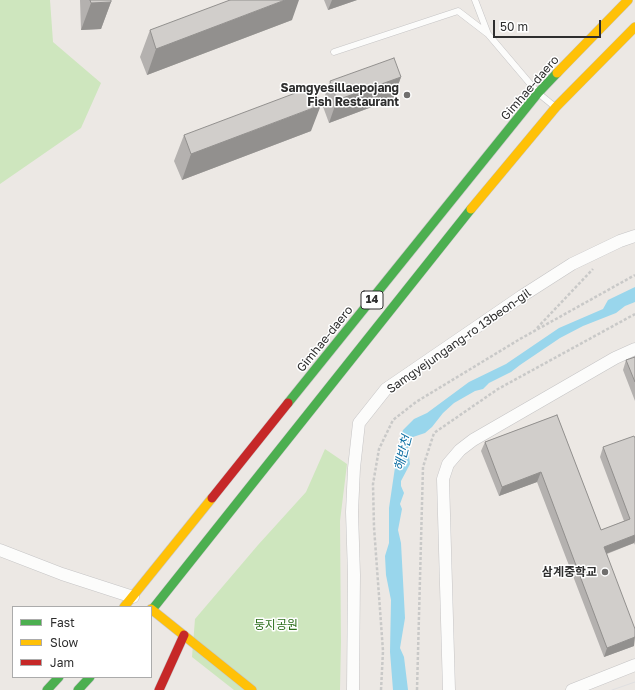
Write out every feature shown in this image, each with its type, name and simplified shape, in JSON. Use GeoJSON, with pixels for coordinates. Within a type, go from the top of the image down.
{"type":"FeatureCollection","features":[{"type":"Feature","properties":{"kind":"main road","name":"Gimhae-daero"},"geometry":{"type":"LineString","coordinates":[[125,606],[538,93],[628,0]]}},
{"type":"Feature","properties":{"kind":"main road"},"geometry":{"type":"LineString","coordinates":[[152,607],[469,211],[556,107],[635,27]]}},
{"type":"Feature","properties":{"kind":"main road"},"geometry":{"type":"LineString","coordinates":[[133,597],[146,606]]}},
{"type":"Feature","properties":{"kind":"main road"},"geometry":{"type":"LineString","coordinates":[[152,611],[252,690]]}},
{"type":"Feature","properties":{"kind":"main road"},"geometry":{"type":"LineString","coordinates":[[159,690],[184,635]]}},
{"type":"Feature","properties":{"kind":"main road"},"geometry":{"type":"LineString","coordinates":[[47,690],[58,678]]}},
{"type":"Feature","properties":{"kind":"main road"},"geometry":{"type":"LineString","coordinates":[[78,690],[89,678]]}},
{"type":"Feature","properties":{"kind":"street","name":"Samgyejungang-ro 13beon-gil"},"geometry":{"type":"LineString","coordinates":[[353,690],[354,575],[352,512],[354,468],[359,423],[386,390],[516,300],[572,264],[620,241],[635,236]]}},
{"type":"Feature","properties":{"kind":"street"},"geometry":{"type":"LineString","coordinates":[[449,690],[443,479],[448,464],[460,450],[473,440],[615,358],[635,349]]}},
{"type":"Feature","properties":{"kind":"street"},"geometry":{"type":"LineString","coordinates":[[0,550],[62,574],[133,597]]}},
{"type":"Feature","properties":{"kind":"street"},"geometry":{"type":"LineString","coordinates":[[572,690],[635,666]]}},
{"type":"Feature","properties":{"kind":"lane"},"geometry":{"type":"LineString","coordinates":[[475,0],[488,34]]}},
{"type":"Feature","properties":{"kind":"lane"},"geometry":{"type":"LineString","coordinates":[[334,52],[458,11],[488,34],[538,93],[556,107]]}},
{"type":"Feature","properties":{"kind":"path"},"geometry":{"type":"LineString","coordinates":[[535,330],[595,267]]}},
{"type":"Feature","properties":{"kind":"path"},"geometry":{"type":"LineString","coordinates":[[417,690],[423,467],[434,433],[498,389],[635,314]]}},
{"type":"Feature","properties":{"kind":"green space"},"geometry":{"type":"Polygon","coordinates":[[[0,0],[50,0],[53,42],[101,83],[81,128],[0,184],[0,0]]]}},
{"type":"Feature","properties":{"kind":"green space","name":"둥지공원"},"geometry":{"type":"Polygon","coordinates":[[[325,449],[347,464],[340,521],[340,690],[234,690],[192,657],[195,619],[258,545],[306,492],[325,449]]]}},
{"type":"Feature","properties":{"kind":"water","name":"해반천"},"geometry":{"type":"Polygon","coordinates":[[[635,287],[635,302],[625,306],[616,313],[583,326],[560,338],[511,372],[489,383],[483,389],[475,391],[454,403],[425,433],[410,438],[408,449],[410,464],[401,481],[401,486],[404,493],[400,504],[402,509],[398,530],[401,543],[405,618],[400,648],[404,657],[408,690],[393,690],[390,652],[391,600],[386,575],[385,556],[389,543],[389,508],[398,447],[403,430],[414,419],[427,413],[469,382],[506,364],[559,328],[603,309],[608,300],[635,287]]]}},
{"type":"Feature","properties":{"kind":"building"},"geometry":{"type":"Polygon","coordinates":[[[90,0],[111,0],[111,2],[91,3],[90,0]]]}},
{"type":"Feature","properties":{"kind":"building"},"geometry":{"type":"Polygon","coordinates":[[[230,0],[285,0],[156,49],[150,30],[230,0]]]}},
{"type":"Feature","properties":{"kind":"building"},"geometry":{"type":"Polygon","coordinates":[[[394,58],[401,77],[337,100],[330,81],[394,58]]]}},
{"type":"Feature","properties":{"kind":"building"},"geometry":{"type":"Polygon","coordinates":[[[314,86],[321,105],[191,154],[184,135],[314,86]]]}},
{"type":"Feature","properties":{"kind":"building"},"geometry":{"type":"Polygon","coordinates":[[[635,357],[635,382],[626,360],[635,357]]]}},
{"type":"Feature","properties":{"kind":"building"},"geometry":{"type":"Polygon","coordinates":[[[557,415],[601,530],[630,519],[603,447],[634,436],[635,438],[635,535],[604,547],[635,629],[635,637],[607,648],[541,472],[502,487],[485,442],[557,415]]]}},
{"type":"Feature","properties":{"kind":"tram line"},"geometry":{"type":"LineString","coordinates":[[612,690],[635,682]]}},
{"type":"Feature","properties":{"kind":"traffic: fast"},"geometry":{"type":"LineString","coordinates":[[288,403],[538,93],[557,73]]}},
{"type":"Feature","properties":{"kind":"traffic: fast"},"geometry":{"type":"LineString","coordinates":[[152,610],[471,209]]}},
{"type":"Feature","properties":{"kind":"traffic: fast"},"geometry":{"type":"LineString","coordinates":[[47,690],[58,678]]}},
{"type":"Feature","properties":{"kind":"traffic: fast"},"geometry":{"type":"LineString","coordinates":[[78,690],[89,678]]}},
{"type":"Feature","properties":{"kind":"traffic: slow"},"geometry":{"type":"LineString","coordinates":[[557,73],[628,0]]}},
{"type":"Feature","properties":{"kind":"traffic: slow"},"geometry":{"type":"LineString","coordinates":[[471,209],[556,107],[635,27]]}},
{"type":"Feature","properties":{"kind":"traffic: slow"},"geometry":{"type":"LineString","coordinates":[[125,606],[212,498]]}},
{"type":"Feature","properties":{"kind":"traffic: slow"},"geometry":{"type":"LineString","coordinates":[[152,610],[252,690]]}},
{"type":"Feature","properties":{"kind":"traffic: jam"},"geometry":{"type":"LineString","coordinates":[[212,498],[288,403]]}},
{"type":"Feature","properties":{"kind":"traffic: jam"},"geometry":{"type":"LineString","coordinates":[[159,690],[184,635]]}},
{"type":"Feature","properties":{"kind":"place","name":"Samgyesillaepojang Fish Restaurant"},"geometry":{"type":"Point","coordinates":[407,95]}},
{"type":"Feature","properties":{"kind":"place","name":"삼계중학교"},"geometry":{"type":"Point","coordinates":[605,572]}}]}
